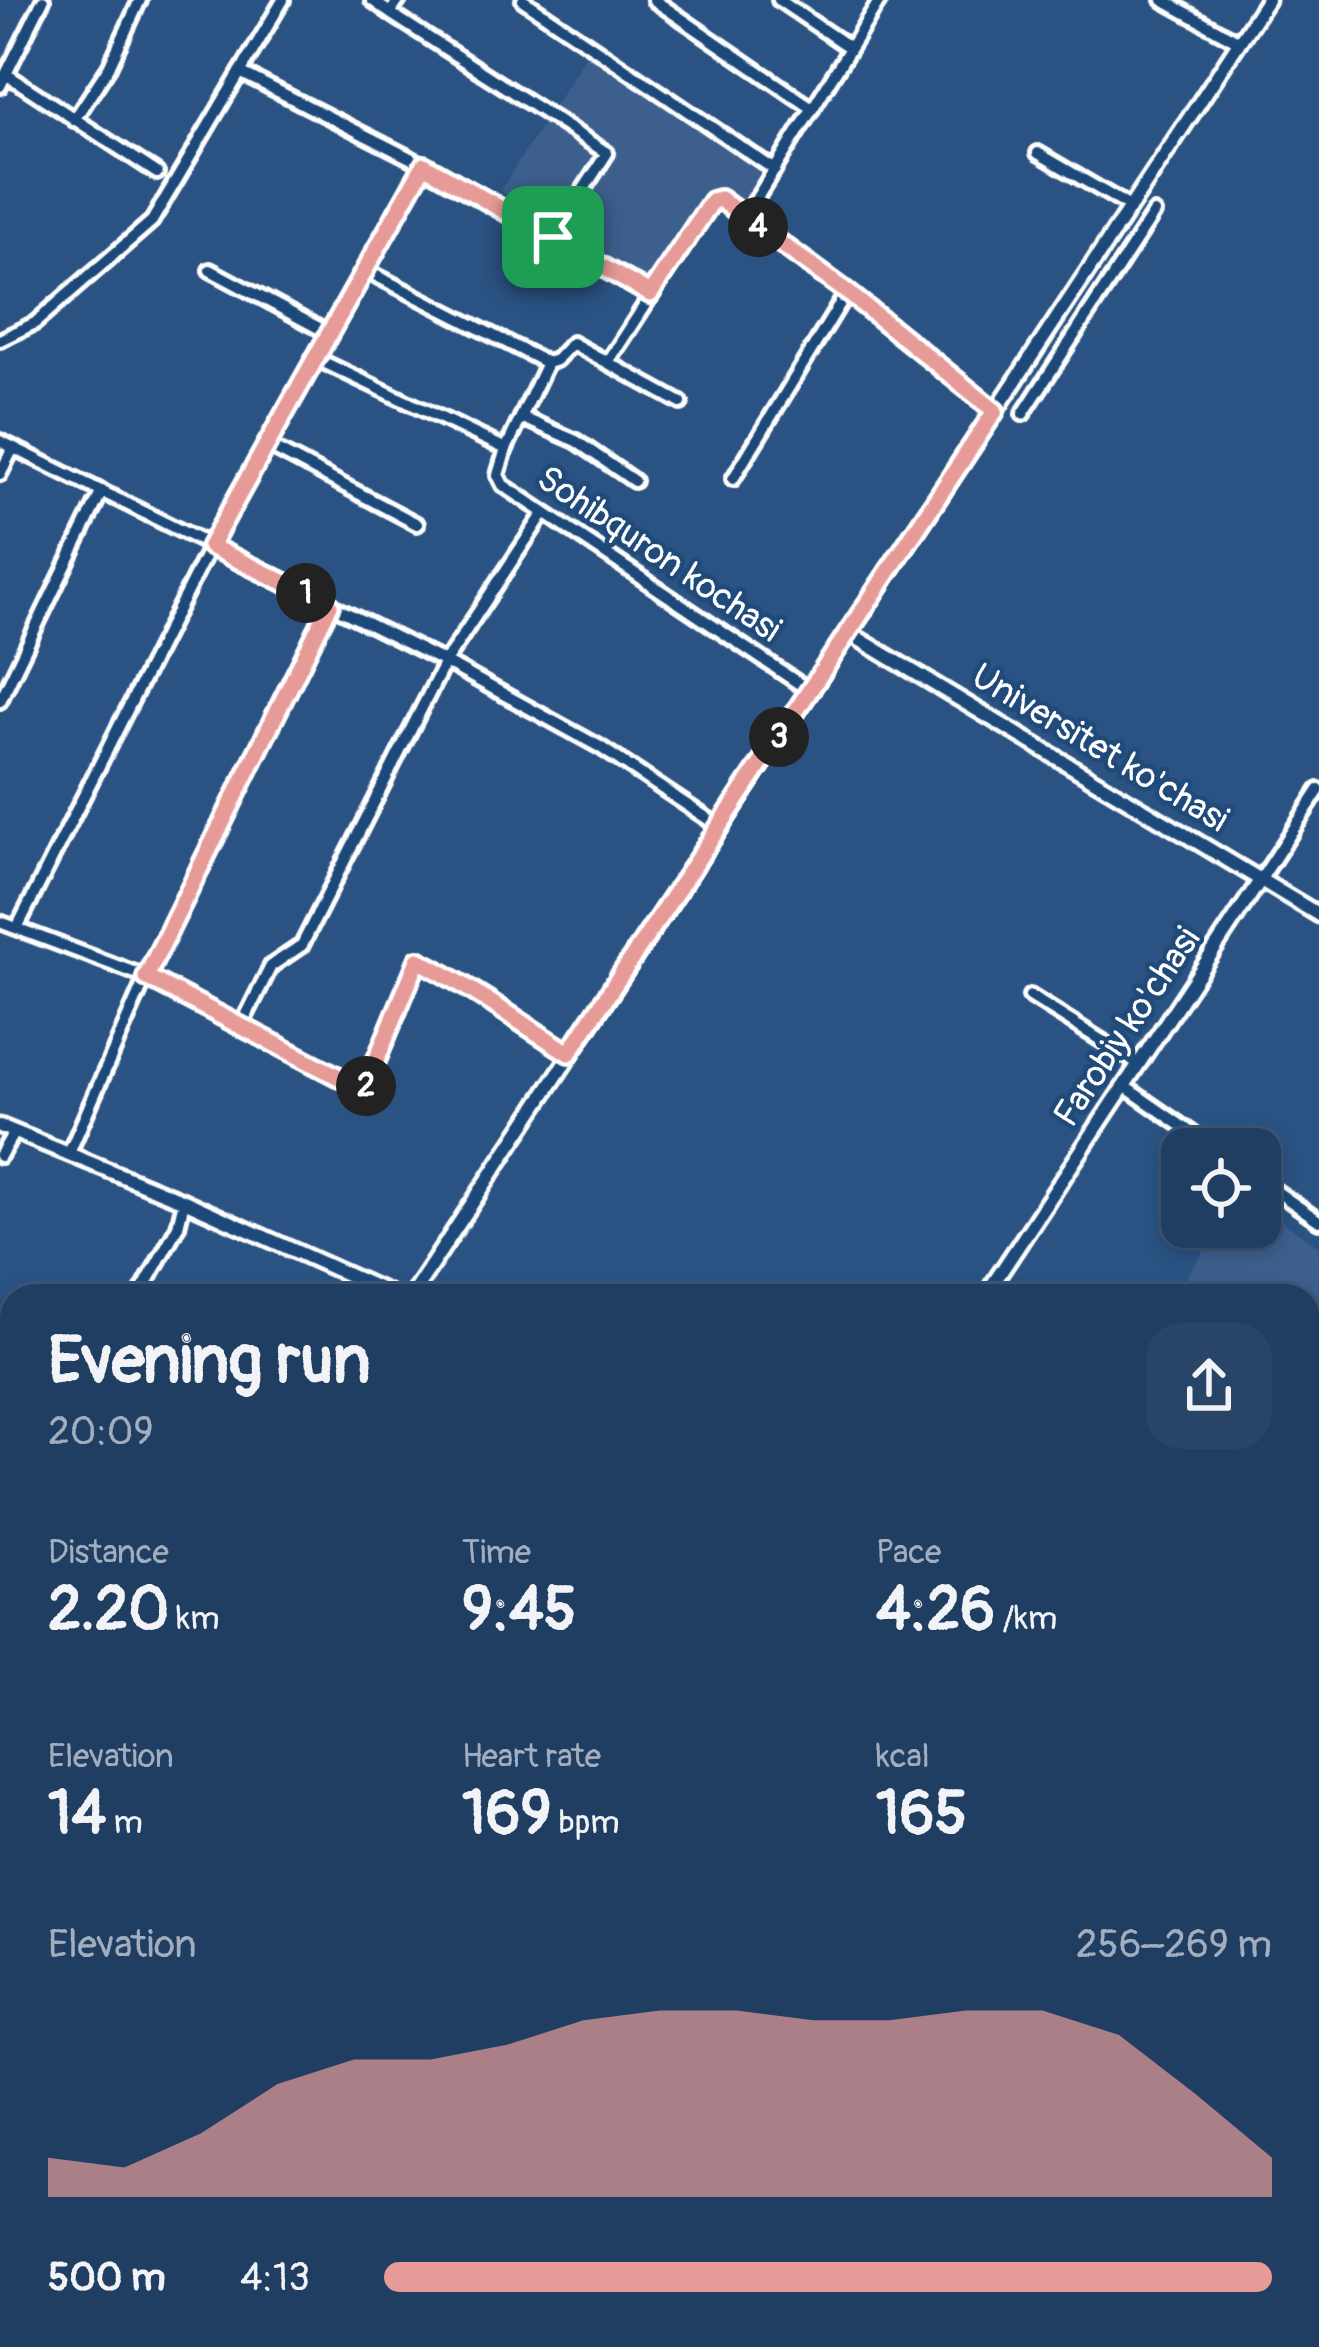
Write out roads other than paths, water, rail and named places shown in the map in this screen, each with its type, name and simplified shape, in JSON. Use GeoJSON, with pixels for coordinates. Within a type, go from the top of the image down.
{"type":"FeatureCollection","features":[{"type":"Feature","properties":{"kind":"main road"},"geometry":{"type":"LineString","coordinates":[[419,1284],[1267,0]]}},
{"type":"Feature","properties":{"kind":"main road","name":"Universitet ko'chasi"},"geometry":{"type":"LineString","coordinates":[[849,633],[1319,915]]}},
{"type":"Feature","properties":{"kind":"main road","name":"Farobiy ko'chasi"},"geometry":{"type":"LineString","coordinates":[[995,1284],[1261,879]]}},
{"type":"Feature","properties":{"kind":"main road"},"geometry":{"type":"LineString","coordinates":[[0,1126],[184,1201],[368,1284]]}},
{"type":"Feature","properties":{"kind":"street"},"geometry":{"type":"LineString","coordinates":[[43,0],[3,80],[157,173]]}},
{"type":"Feature","properties":{"kind":"street"},"geometry":{"type":"LineString","coordinates":[[74,120],[110,67],[140,0]]}},
{"type":"Feature","properties":{"kind":"street"},"geometry":{"type":"LineString","coordinates":[[0,340],[35,323],[152,221],[284,0]]}},
{"type":"Feature","properties":{"kind":"street"},"geometry":{"type":"LineString","coordinates":[[372,0],[607,153],[553,237]]}},
{"type":"Feature","properties":{"kind":"street"},"geometry":{"type":"LineString","coordinates":[[390,13],[398,0]]}},
{"type":"Feature","properties":{"kind":"street"},"geometry":{"type":"LineString","coordinates":[[523,0],[775,170]]}},
{"type":"Feature","properties":{"kind":"street"},"geometry":{"type":"LineString","coordinates":[[653,0],[812,108]]}},
{"type":"Feature","properties":{"kind":"street"},"geometry":{"type":"LineString","coordinates":[[779,0],[850,48]]}},
{"type":"Feature","properties":{"kind":"street"},"geometry":{"type":"LineString","coordinates":[[745,217],[880,0]]}},
{"type":"Feature","properties":{"kind":"street"},"geometry":{"type":"LineString","coordinates":[[1164,0],[1239,42]]}},
{"type":"Feature","properties":{"kind":"street"},"geometry":{"type":"LineString","coordinates":[[240,72],[424,165],[650,294]]}},
{"type":"Feature","properties":{"kind":"street"},"geometry":{"type":"LineString","coordinates":[[1038,154],[1130,207]]}},
{"type":"Feature","properties":{"kind":"street"},"geometry":{"type":"LineString","coordinates":[[17,928],[210,546],[424,165]]}},
{"type":"Feature","properties":{"kind":"street"},"geometry":{"type":"LineString","coordinates":[[608,362],[712,201],[720,199],[847,292],[995,411]]}},
{"type":"Feature","properties":{"kind":"street"},"geometry":{"type":"LineString","coordinates":[[1023,414],[1154,213]]}},
{"type":"Feature","properties":{"kind":"street"},"geometry":{"type":"LineString","coordinates":[[210,270],[330,334]]}},
{"type":"Feature","properties":{"kind":"street"},"geometry":{"type":"LineString","coordinates":[[365,270],[547,363],[556,360],[569,343],[681,403]]}},
{"type":"Feature","properties":{"kind":"street"},"geometry":{"type":"LineString","coordinates":[[733,479],[847,292]]}},
{"type":"Feature","properties":{"kind":"street","name":"Sohibquron kochasi"},"geometry":{"type":"LineString","coordinates":[[316,359],[506,449],[498,481],[810,691]]}},
{"type":"Feature","properties":{"kind":"street"},"geometry":{"type":"LineString","coordinates":[[506,449],[547,363]]}},
{"type":"Feature","properties":{"kind":"street"},"geometry":{"type":"LineString","coordinates":[[521,417],[576,441],[634,481]]}},
{"type":"Feature","properties":{"kind":"street"},"geometry":{"type":"LineString","coordinates":[[0,441],[446,662],[600,747],[720,827]]}},
{"type":"Feature","properties":{"kind":"street"},"geometry":{"type":"LineString","coordinates":[[267,446],[417,524]]}},
{"type":"Feature","properties":{"kind":"street"},"geometry":{"type":"LineString","coordinates":[[0,474],[13,448]]}},
{"type":"Feature","properties":{"kind":"street"},"geometry":{"type":"LineString","coordinates":[[0,700],[102,491]]}},
{"type":"Feature","properties":{"kind":"street"},"geometry":{"type":"LineString","coordinates":[[241,1026],[271,966],[304,942],[446,662],[544,513]]}},
{"type":"Feature","properties":{"kind":"street"},"geometry":{"type":"LineString","coordinates":[[69,1154],[146,977],[330,605]]}},
{"type":"Feature","properties":{"kind":"street","name":"Farobiy ko'chasi"},"geometry":{"type":"LineString","coordinates":[[1261,879],[1319,790]]}},
{"type":"Feature","properties":{"kind":"street"},"geometry":{"type":"LineString","coordinates":[[0,922],[146,977],[364,1090],[418,960],[471,987],[569,1053]]}},
{"type":"Feature","properties":{"kind":"street"},"geometry":{"type":"LineString","coordinates":[[1030,996],[1139,1064]]}},
{"type":"Feature","properties":{"kind":"street"},"geometry":{"type":"LineString","coordinates":[[1124,1086],[1185,1128]]}},
{"type":"Feature","properties":{"kind":"street"},"geometry":{"type":"LineString","coordinates":[[0,1156],[14,1132]]}},
{"type":"Feature","properties":{"kind":"street"},"geometry":{"type":"LineString","coordinates":[[1281,1195],[1319,1221]]}},
{"type":"Feature","properties":{"kind":"street"},"geometry":{"type":"LineString","coordinates":[[146,1284],[178,1226],[184,1201]]}}]}
